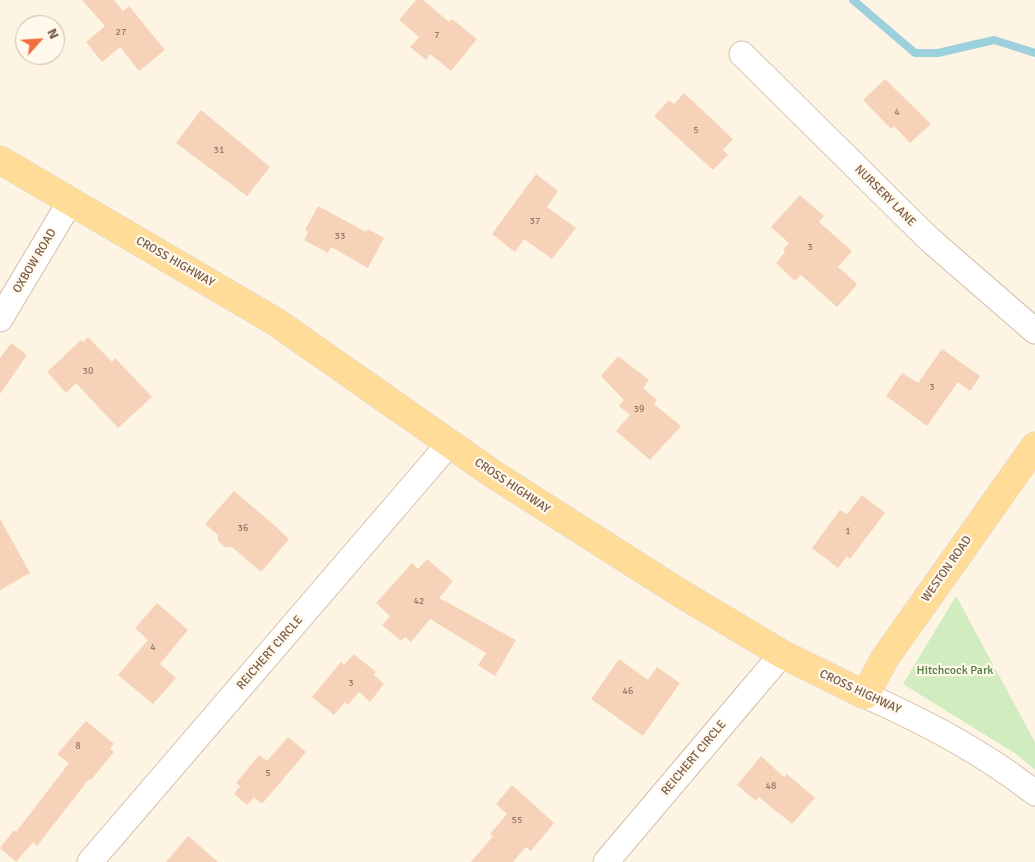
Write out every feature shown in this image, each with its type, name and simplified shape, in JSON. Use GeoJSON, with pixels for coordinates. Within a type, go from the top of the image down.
{"type":"FeatureCollection","features":[{"type":"Feature","properties":{"kind":"main road","name":"CROSS HIGHWAY"},"geometry":{"type":"LineString","coordinates":[[0,160],[276,322],[449,444],[553,514],[782,654],[865,695]]}},
{"type":"Feature","properties":{"kind":"main road","name":"WESTON ROAD"},"geometry":{"type":"LineString","coordinates":[[865,695],[885,658],[1035,446]]}},
{"type":"Feature","properties":{"kind":"street","name":"NURSERY LANE"},"geometry":{"type":"LineString","coordinates":[[742,54],[929,239],[1035,330]]}},
{"type":"Feature","properties":{"kind":"street","name":"OXBOW ROAD"},"geometry":{"type":"LineString","coordinates":[[0,319],[70,202]]}},
{"type":"Feature","properties":{"kind":"street","name":"REICHERT CIRCLE"},"geometry":{"type":"LineString","coordinates":[[90,862],[449,444]]}},
{"type":"Feature","properties":{"kind":"street","name":"REICHERT CIRCLE"},"geometry":{"type":"LineString","coordinates":[[606,862],[782,654]]}},
{"type":"Feature","properties":{"kind":"street","name":"CROSS HIGHWAY"},"geometry":{"type":"LineString","coordinates":[[865,695],[960,742],[1035,792]]}},
{"type":"Feature","properties":{"kind":"green space","name":"Hitchcock Park"},"geometry":{"type":"Polygon","coordinates":[[[956,596],[1035,742],[1035,770],[1016,754],[903,684],[956,596]]]}},
{"type":"Feature","properties":{"kind":"building"},"geometry":{"type":"Polygon","coordinates":[[[82,0],[114,0],[123,11],[129,6],[165,50],[139,71],[120,47],[102,62],[86,42],[105,26],[82,0]]]}},
{"type":"Feature","properties":{"kind":"building"},"geometry":{"type":"Polygon","coordinates":[[[416,0],[423,0],[449,22],[452,19],[477,39],[451,71],[430,54],[426,60],[410,47],[419,37],[399,20],[416,0]]]}},
{"type":"Feature","properties":{"kind":"building"},"geometry":{"type":"Polygon","coordinates":[[[885,79],[931,124],[910,143],[894,126],[891,129],[863,100],[885,79]]]}},
{"type":"Feature","properties":{"kind":"building"},"geometry":{"type":"Polygon","coordinates":[[[684,93],[733,139],[723,150],[728,155],[713,170],[654,116],[669,100],[674,104],[684,93]]]}},
{"type":"Feature","properties":{"kind":"building"},"geometry":{"type":"Polygon","coordinates":[[[201,110],[270,167],[247,196],[176,143],[201,110]]]}},
{"type":"Feature","properties":{"kind":"building"},"geometry":{"type":"Polygon","coordinates":[[[536,174],[558,191],[547,207],[576,228],[552,259],[524,239],[515,252],[492,234],[536,174]]]}},
{"type":"Feature","properties":{"kind":"building"},"geometry":{"type":"Polygon","coordinates":[[[800,195],[824,216],[819,222],[852,251],[838,267],[856,283],[856,286],[837,307],[801,275],[795,281],[776,263],[785,252],[783,250],[789,243],[771,227],[800,195]]]}},
{"type":"Feature","properties":{"kind":"building"},"geometry":{"type":"Polygon","coordinates":[[[318,206],[366,232],[368,229],[384,238],[368,268],[331,247],[328,253],[304,240],[308,232],[305,230],[318,206]]]}},
{"type":"Feature","properties":{"kind":"building"},"geometry":{"type":"Polygon","coordinates":[[[88,337],[112,362],[115,358],[152,397],[118,428],[76,383],[66,393],[47,372],[81,340],[83,342],[88,337]]]}},
{"type":"Feature","properties":{"kind":"building"},"geometry":{"type":"Polygon","coordinates":[[[11,343],[27,355],[0,394],[0,358],[11,343]]]}},
{"type":"Feature","properties":{"kind":"building"},"geometry":{"type":"Polygon","coordinates":[[[942,349],[980,376],[970,391],[958,382],[927,426],[886,396],[902,373],[918,383],[942,349]]]}},
{"type":"Feature","properties":{"kind":"building"},"geometry":{"type":"Polygon","coordinates":[[[618,356],[649,380],[643,388],[657,400],[654,404],[681,426],[650,460],[616,431],[630,415],[619,406],[624,400],[601,376],[618,356]]]}},
{"type":"Feature","properties":{"kind":"building"},"geometry":{"type":"Polygon","coordinates":[[[234,491],[289,539],[261,572],[232,547],[225,547],[218,541],[218,535],[205,524],[234,491]]]}},
{"type":"Feature","properties":{"kind":"building"},"geometry":{"type":"Polygon","coordinates":[[[862,495],[885,513],[850,559],[847,556],[838,568],[812,548],[840,510],[847,514],[862,495]]]}},
{"type":"Feature","properties":{"kind":"building"},"geometry":{"type":"Polygon","coordinates":[[[0,519],[30,573],[0,590],[0,519]]]}},
{"type":"Feature","properties":{"kind":"building"},"geometry":{"type":"Polygon","coordinates":[[[427,559],[453,581],[439,598],[516,640],[495,676],[478,665],[486,653],[430,619],[411,642],[405,637],[401,641],[382,625],[390,616],[376,603],[412,563],[418,569],[427,559]]]}},
{"type":"Feature","properties":{"kind":"building"},"geometry":{"type":"Polygon","coordinates":[[[157,603],[188,630],[160,664],[176,678],[153,704],[118,675],[148,640],[135,628],[157,603]]]}},
{"type":"Feature","properties":{"kind":"building"},"geometry":{"type":"Polygon","coordinates":[[[354,654],[376,672],[374,675],[384,684],[370,702],[359,692],[348,705],[345,702],[334,715],[312,697],[341,662],[344,665],[354,654]]]}},
{"type":"Feature","properties":{"kind":"building"},"geometry":{"type":"Polygon","coordinates":[[[619,659],[648,680],[657,667],[680,683],[643,736],[591,699],[619,659]]]}},
{"type":"Feature","properties":{"kind":"building"},"geometry":{"type":"Polygon","coordinates":[[[86,721],[114,744],[110,749],[114,752],[91,780],[89,779],[37,846],[33,842],[16,862],[0,848],[14,830],[16,832],[69,763],[57,754],[86,721]]]}},
{"type":"Feature","properties":{"kind":"building"},"geometry":{"type":"Polygon","coordinates":[[[288,737],[306,752],[262,804],[254,797],[247,805],[234,794],[240,786],[236,783],[259,755],[267,761],[288,737]]]}},
{"type":"Feature","properties":{"kind":"building"},"geometry":{"type":"Polygon","coordinates":[[[761,756],[784,777],[787,774],[815,798],[792,824],[759,797],[756,801],[737,785],[761,756]]]}},
{"type":"Feature","properties":{"kind":"building"},"geometry":{"type":"Polygon","coordinates":[[[512,785],[554,823],[531,851],[526,847],[513,862],[471,862],[493,836],[490,834],[507,814],[496,804],[512,785]]]}},
{"type":"Feature","properties":{"kind":"building"},"geometry":{"type":"Polygon","coordinates":[[[188,836],[193,840],[218,862],[166,862],[188,836]]]}},
{"type":"Feature","properties":{"kind":"waterway"},"geometry":{"type":"LineString","coordinates":[[853,0],[915,53],[938,53],[994,40],[1035,53]]}}]}
